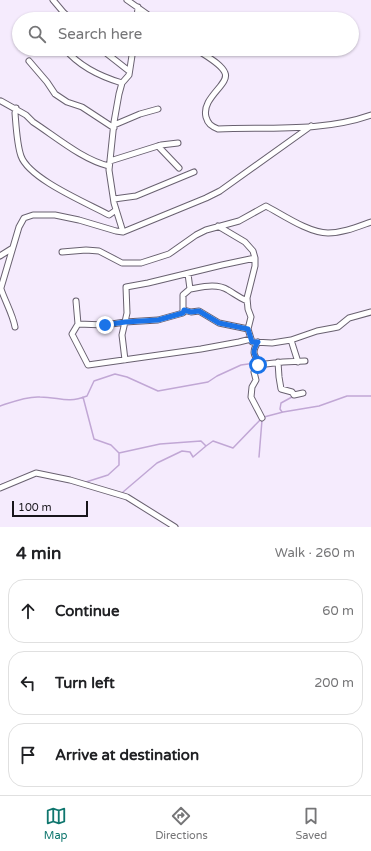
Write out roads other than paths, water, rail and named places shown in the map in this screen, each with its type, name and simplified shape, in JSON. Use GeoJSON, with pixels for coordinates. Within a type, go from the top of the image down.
{"type":"FeatureCollection","features":[{"type":"Feature","properties":{"kind":"street"},"geometry":{"type":"LineString","coordinates":[[53,0],[63,12]]}},
{"type":"Feature","properties":{"kind":"street"},"geometry":{"type":"LineString","coordinates":[[127,0],[144,12]]}},
{"type":"Feature","properties":{"kind":"street"},"geometry":{"type":"LineString","coordinates":[[138,8],[138,12]]}},
{"type":"Feature","properties":{"kind":"street"},"geometry":{"type":"LineString","coordinates":[[71,56],[98,74],[122,83]]}},
{"type":"Feature","properties":{"kind":"street"},"geometry":{"type":"LineString","coordinates":[[110,56],[129,71]]}},
{"type":"Feature","properties":{"kind":"street"},"geometry":{"type":"LineString","coordinates":[[124,232],[116,210],[109,170],[114,127],[122,83],[129,75],[132,56]]}},
{"type":"Feature","properties":{"kind":"street"},"geometry":{"type":"LineString","coordinates":[[206,56],[222,68],[226,74],[225,80],[209,99],[205,112],[207,122],[211,126],[218,129],[311,126],[356,120],[371,115]]}},
{"type":"Feature","properties":{"kind":"street"},"geometry":{"type":"LineString","coordinates":[[29,61],[55,94],[67,102],[82,107],[114,127]]}},
{"type":"Feature","properties":{"kind":"street"},"geometry":{"type":"LineString","coordinates":[[1,101],[16,108],[33,122],[99,164],[110,164],[158,146],[178,143]]}},
{"type":"Feature","properties":{"kind":"street"},"geometry":{"type":"LineString","coordinates":[[16,108],[15,113],[21,156],[27,166],[46,181],[109,215],[116,210]]}},
{"type":"Feature","properties":{"kind":"street"},"geometry":{"type":"LineString","coordinates":[[114,127],[140,114],[158,109]]}},
{"type":"Feature","properties":{"kind":"street"},"geometry":{"type":"LineString","coordinates":[[15,327],[14,318],[8,310],[0,290],[19,227],[24,218],[33,215],[55,215],[79,220],[116,232],[124,232],[220,191],[311,126]]}},
{"type":"Feature","properties":{"kind":"street"},"geometry":{"type":"LineString","coordinates":[[158,146],[179,168]]}},
{"type":"Feature","properties":{"kind":"street"},"geometry":{"type":"LineString","coordinates":[[114,199],[136,196],[194,172]]}},
{"type":"Feature","properties":{"kind":"street"},"geometry":{"type":"LineString","coordinates":[[62,252],[86,250],[99,251],[122,263],[141,263],[170,254],[196,235],[206,230],[239,221],[266,206],[302,226],[318,232],[329,233],[345,230],[371,222]]}},
{"type":"Feature","properties":{"kind":"street"},"geometry":{"type":"LineString","coordinates":[[218,226],[245,242],[253,251],[255,266],[247,298],[248,309],[252,317],[248,329],[252,342],[291,340],[317,331],[333,328],[349,318],[371,312]]}},
{"type":"Feature","properties":{"kind":"street"},"geometry":{"type":"LineString","coordinates":[[0,256],[12,249]]}},
{"type":"Feature","properties":{"kind":"street"},"geometry":{"type":"LineString","coordinates":[[125,360],[122,335],[127,313],[126,287],[255,258]]}},
{"type":"Feature","properties":{"kind":"street"},"geometry":{"type":"LineString","coordinates":[[188,274],[190,289]]}},
{"type":"Feature","properties":{"kind":"street"},"geometry":{"type":"LineString","coordinates":[[78,324],[105,325],[158,320],[183,313],[183,295],[190,289],[215,286],[227,289],[237,297],[247,301]]}},
{"type":"Feature","properties":{"kind":"street"},"geometry":{"type":"LineString","coordinates":[[76,301],[78,324],[72,334],[88,365],[201,349],[251,339]]}},
{"type":"Feature","properties":{"kind":"street"},"geometry":{"type":"LineString","coordinates":[[184,310],[191,312],[199,311],[219,323],[248,329]]}},
{"type":"Feature","properties":{"kind":"street"},"geometry":{"type":"LineString","coordinates":[[291,340],[298,362]]}},
{"type":"Feature","properties":{"kind":"street"},"geometry":{"type":"LineString","coordinates":[[258,342],[254,348],[254,354],[261,364]]}},
{"type":"Feature","properties":{"kind":"street"},"geometry":{"type":"LineString","coordinates":[[262,418],[251,397],[252,387],[256,380],[254,372],[256,367],[261,364],[304,361]]}},
{"type":"Feature","properties":{"kind":"street"},"geometry":{"type":"LineString","coordinates":[[278,362],[281,389],[292,392],[294,395],[302,393]]}},
{"type":"Feature","properties":{"kind":"street"},"geometry":{"type":"LineString","coordinates":[[0,488],[36,473],[70,480],[127,497],[175,527]]}},
{"type":"Feature","properties":{"kind":"waterway"},"geometry":{"type":"LineString","coordinates":[[0,406],[30,397],[74,400],[87,396],[94,381],[115,374],[127,377],[158,391],[208,382],[217,376],[241,365],[255,363]]}},
{"type":"Feature","properties":{"kind":"waterway"},"geometry":{"type":"LineString","coordinates":[[264,417],[319,406],[347,396],[371,396]]}},
{"type":"Feature","properties":{"kind":"waterway"},"geometry":{"type":"LineString","coordinates":[[83,397],[94,439],[111,445],[119,453]]}},
{"type":"Feature","properties":{"kind":"waterway"},"geometry":{"type":"LineString","coordinates":[[282,412],[280,409],[281,403],[292,397]]}},
{"type":"Feature","properties":{"kind":"waterway"},"geometry":{"type":"LineString","coordinates":[[86,482],[108,475],[119,465],[119,453],[160,444],[201,441],[206,446],[213,441],[233,448],[261,419]]}},
{"type":"Feature","properties":{"kind":"waterway"},"geometry":{"type":"LineString","coordinates":[[259,457],[262,420]]}},
{"type":"Feature","properties":{"kind":"waterway"},"geometry":{"type":"LineString","coordinates":[[123,492],[157,463],[182,451],[190,452],[193,457],[206,446]]}},
{"type":"Feature","properties":{"kind":"waterway"},"geometry":{"type":"LineString","coordinates":[[0,485],[11,481]]}}]}
